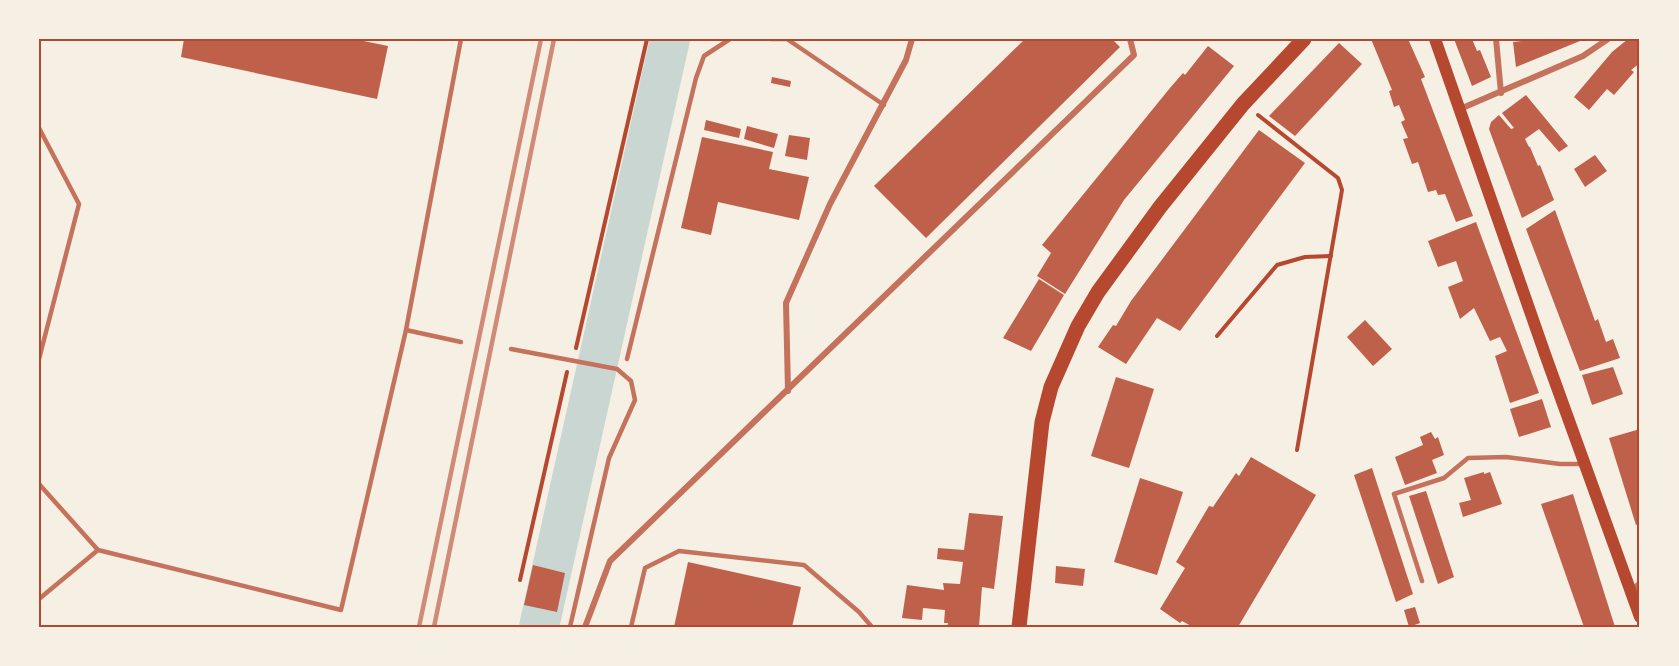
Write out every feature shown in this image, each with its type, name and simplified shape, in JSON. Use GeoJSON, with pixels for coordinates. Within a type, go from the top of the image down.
{"type":"FeatureCollection","features":[{"type":"Feature","properties":{"kind":"main road"},"geometry":{"type":"LineString","coordinates":[[1019,627],[1042,422],[1051,387],[1078,326],[1098,292],[1160,207],[1243,104],[1304,39]]}},
{"type":"Feature","properties":{"kind":"main road"},"geometry":{"type":"LineString","coordinates":[[1435,39],[1545,357],[1585,464],[1636,587],[1640,617]]}},
{"type":"Feature","properties":{"kind":"street"},"geometry":{"type":"LineString","coordinates":[[788,391],[786,303],[830,204],[906,60],[912,39]]}},
{"type":"Feature","properties":{"kind":"street"},"geometry":{"type":"LineString","coordinates":[[585,627],[610,561],[1134,55],[1130,39]]}},
{"type":"Feature","properties":{"kind":"street"},"geometry":{"type":"LineString","coordinates":[[1496,39],[1501,93]]}},
{"type":"Feature","properties":{"kind":"street"},"geometry":{"type":"LineString","coordinates":[[1460,109],[1583,56],[1608,39]]}},
{"type":"Feature","properties":{"kind":"lane"},"geometry":{"type":"LineString","coordinates":[[39,484],[98,550],[341,610],[406,330],[461,39]]}},
{"type":"Feature","properties":{"kind":"lane"},"geometry":{"type":"LineString","coordinates":[[627,359],[696,78],[704,56],[730,39]]}},
{"type":"Feature","properties":{"kind":"lane"},"geometry":{"type":"LineString","coordinates":[[771,39],[787,39],[884,105]]}},
{"type":"Feature","properties":{"kind":"lane"},"geometry":{"type":"LineString","coordinates":[[39,128],[78,204],[39,359]]}},
{"type":"Feature","properties":{"kind":"lane"},"geometry":{"type":"LineString","coordinates":[[406,330],[461,342]]}},
{"type":"Feature","properties":{"kind":"lane"},"geometry":{"type":"LineString","coordinates":[[511,349],[617,369],[631,381],[635,400],[609,458],[570,627]]}},
{"type":"Feature","properties":{"kind":"lane"},"geometry":{"type":"LineString","coordinates":[[1422,581],[1394,494],[1444,478],[1468,458],[1506,458],[1560,464],[1585,464]]}},
{"type":"Feature","properties":{"kind":"lane"},"geometry":{"type":"LineString","coordinates":[[39,599],[98,550]]}},
{"type":"Feature","properties":{"kind":"lane"},"geometry":{"type":"LineString","coordinates":[[631,627],[645,568],[679,551],[804,565],[859,612],[872,627]]}},
{"type":"Feature","properties":{"kind":"path"},"geometry":{"type":"LineString","coordinates":[[520,580],[566,374],[573,361],[647,39]]}},
{"type":"Feature","properties":{"kind":"path"},"geometry":{"type":"LineString","coordinates":[[1243,104],[1338,178],[1342,190],[1297,450]]}},
{"type":"Feature","properties":{"kind":"path"},"geometry":{"type":"LineString","coordinates":[[1217,336],[1277,265],[1305,256],[1331,256]]}},
{"type":"Feature","properties":{"kind":"building"},"geometry":{"type":"Polygon","coordinates":[[[184,39],[354,39],[388,46],[377,99],[181,57],[184,39]]]}},
{"type":"Feature","properties":{"kind":"building"},"geometry":{"type":"Polygon","coordinates":[[[1025,39],[1112,39],[1120,47],[926,238],[874,186],[1025,39]]]}},
{"type":"Feature","properties":{"kind":"building"},"geometry":{"type":"Polygon","coordinates":[[[1371,39],[1408,39],[1425,77],[1421,79],[1473,216],[1456,222],[1445,194],[1438,195],[1436,190],[1428,192],[1418,162],[1412,164],[1403,139],[1408,138],[1401,122],[1405,120],[1399,105],[1394,107],[1389,91],[1392,90],[1371,39]]]}},
{"type":"Feature","properties":{"kind":"building"},"geometry":{"type":"Polygon","coordinates":[[[1454,39],[1472,39],[1477,51],[1480,50],[1491,77],[1472,86],[1454,39]]]}},
{"type":"Feature","properties":{"kind":"building"},"geometry":{"type":"Polygon","coordinates":[[[1538,39],[1585,39],[1516,67],[1513,42],[1538,39]]]}},
{"type":"Feature","properties":{"kind":"building"},"geometry":{"type":"Polygon","coordinates":[[[1628,39],[1640,39],[1640,63],[1631,70],[1634,72],[1614,95],[1607,89],[1589,110],[1574,97],[1612,52],[1628,39]]]}},
{"type":"Feature","properties":{"kind":"building"},"geometry":{"type":"Polygon","coordinates":[[[1339,43],[1362,64],[1295,136],[1269,116],[1339,43]]]}},
{"type":"Feature","properties":{"kind":"building"},"geometry":{"type":"Polygon","coordinates":[[[1208,46],[1234,66],[1124,200],[1065,294],[1037,276],[1051,253],[1042,245],[1170,88],[1183,73],[1185,75],[1208,46]]]}},
{"type":"Feature","properties":{"kind":"building"},"geometry":{"type":"Polygon","coordinates":[[[772,77],[791,81],[790,87],[771,83],[772,77]]]}},
{"type":"Feature","properties":{"kind":"building"},"geometry":{"type":"Polygon","coordinates":[[[1526,95],[1568,146],[1559,152],[1539,129],[1525,139],[1538,166],[1540,165],[1554,200],[1522,218],[1489,129],[1491,122],[1499,115],[1511,129],[1514,128],[1502,113],[1526,95]]]}},
{"type":"Feature","properties":{"kind":"building"},"geometry":{"type":"Polygon","coordinates":[[[706,120],[741,129],[739,138],[704,130],[706,120]]]}},
{"type":"Feature","properties":{"kind":"building"},"geometry":{"type":"Polygon","coordinates":[[[747,126],[778,134],[774,148],[744,139],[747,126]]]}},
{"type":"Feature","properties":{"kind":"building"},"geometry":{"type":"Polygon","coordinates":[[[1259,130],[1305,163],[1180,331],[1157,318],[1126,364],[1098,347],[1113,325],[1116,326],[1131,301],[1259,130]]]}},
{"type":"Feature","properties":{"kind":"building"},"geometry":{"type":"Polygon","coordinates":[[[789,135],[810,138],[807,160],[785,156],[789,135]]]}},
{"type":"Feature","properties":{"kind":"building"},"geometry":{"type":"Polygon","coordinates":[[[702,137],[773,152],[769,169],[809,177],[799,220],[718,202],[711,235],[681,228],[702,137]]]}},
{"type":"Feature","properties":{"kind":"building"},"geometry":{"type":"Polygon","coordinates":[[[1595,155],[1607,171],[1585,187],[1574,169],[1595,155]]]}},
{"type":"Feature","properties":{"kind":"building"},"geometry":{"type":"Polygon","coordinates":[[[1555,210],[1595,321],[1598,319],[1606,342],[1613,339],[1620,358],[1580,371],[1526,229],[1555,210]]]}},
{"type":"Feature","properties":{"kind":"building"},"geometry":{"type":"Polygon","coordinates":[[[1476,222],[1539,393],[1510,403],[1495,356],[1507,351],[1500,337],[1490,341],[1474,308],[1460,319],[1448,287],[1463,281],[1456,261],[1438,267],[1428,241],[1476,222]]]}},
{"type":"Feature","properties":{"kind":"building"},"geometry":{"type":"Polygon","coordinates":[[[1039,279],[1064,295],[1031,351],[1003,338],[1039,279]]]}},
{"type":"Feature","properties":{"kind":"building"},"geometry":{"type":"Polygon","coordinates":[[[1365,320],[1392,349],[1373,366],[1347,337],[1365,320]]]}},
{"type":"Feature","properties":{"kind":"building"},"geometry":{"type":"Polygon","coordinates":[[[1613,367],[1623,394],[1592,405],[1582,375],[1613,367]]]}},
{"type":"Feature","properties":{"kind":"building"},"geometry":{"type":"Polygon","coordinates":[[[1116,377],[1154,389],[1129,468],[1091,456],[1116,377]]]}},
{"type":"Feature","properties":{"kind":"building"},"geometry":{"type":"Polygon","coordinates":[[[1542,399],[1551,427],[1519,437],[1510,409],[1542,399]]]}},
{"type":"Feature","properties":{"kind":"building"},"geometry":{"type":"Polygon","coordinates":[[[1640,429],[1640,524],[1636,525],[1609,438],[1640,429]]]}},
{"type":"Feature","properties":{"kind":"building"},"geometry":{"type":"Polygon","coordinates":[[[1431,432],[1435,439],[1438,437],[1444,455],[1432,460],[1437,473],[1405,485],[1395,457],[1423,445],[1420,437],[1431,432]]]}},
{"type":"Feature","properties":{"kind":"building"},"geometry":{"type":"Polygon","coordinates":[[[1251,457],[1316,495],[1238,627],[1193,627],[1182,621],[1180,623],[1160,609],[1185,568],[1176,562],[1209,506],[1213,507],[1236,473],[1239,476],[1251,457]]]}},
{"type":"Feature","properties":{"kind":"building"},"geometry":{"type":"Polygon","coordinates":[[[1372,468],[1413,594],[1396,602],[1354,475],[1372,468]]]}},
{"type":"Feature","properties":{"kind":"building"},"geometry":{"type":"Polygon","coordinates":[[[1484,472],[1484,474],[1490,472],[1502,504],[1463,517],[1459,503],[1471,500],[1464,478],[1484,472]]]}},
{"type":"Feature","properties":{"kind":"building"},"geometry":{"type":"Polygon","coordinates":[[[1140,478],[1183,492],[1157,575],[1114,562],[1140,478]]]}},
{"type":"Feature","properties":{"kind":"building"},"geometry":{"type":"Polygon","coordinates":[[[1426,491],[1454,577],[1438,584],[1409,496],[1426,491]]]}},
{"type":"Feature","properties":{"kind":"building"},"geometry":{"type":"Polygon","coordinates":[[[1573,494],[1615,627],[1584,627],[1541,504],[1573,494]]]}},
{"type":"Feature","properties":{"kind":"building"},"geometry":{"type":"Polygon","coordinates":[[[969,513],[1003,516],[994,589],[982,587],[979,627],[947,627],[948,623],[944,623],[945,610],[923,608],[922,620],[902,618],[907,585],[944,590],[943,583],[960,584],[963,562],[937,559],[938,548],[964,550],[969,513]]]}},
{"type":"Feature","properties":{"kind":"building"},"geometry":{"type":"Polygon","coordinates":[[[688,562],[801,587],[792,627],[674,627],[688,562]]]}},
{"type":"Feature","properties":{"kind":"building"},"geometry":{"type":"Polygon","coordinates":[[[533,565],[565,573],[557,612],[524,605],[533,565]]]}},
{"type":"Feature","properties":{"kind":"building"},"geometry":{"type":"Polygon","coordinates":[[[1056,566],[1085,569],[1083,586],[1055,583],[1056,566]]]}},
{"type":"Feature","properties":{"kind":"building"},"geometry":{"type":"Polygon","coordinates":[[[1415,607],[1420,623],[1409,627],[1404,610],[1415,607]]]}},
{"type":"Feature","properties":{"kind":"waterway"},"geometry":{"type":"LineString","coordinates":[[539,627],[670,39]]}},
{"type":"Feature","properties":{"kind":"railway"},"geometry":{"type":"LineString","coordinates":[[419,627],[541,39]]}},
{"type":"Feature","properties":{"kind":"railway"},"geometry":{"type":"LineString","coordinates":[[434,627],[554,39]]}}]}
